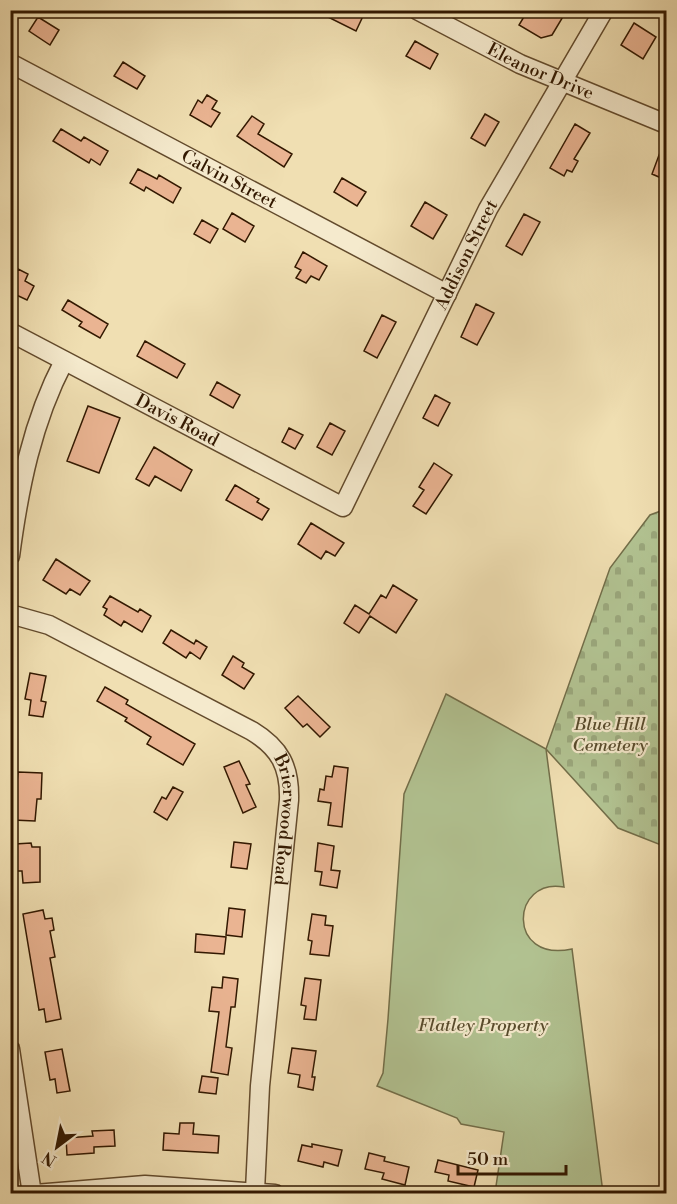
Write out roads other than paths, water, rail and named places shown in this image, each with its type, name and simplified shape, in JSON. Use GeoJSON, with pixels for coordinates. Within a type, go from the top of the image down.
{"type":"FeatureCollection","features":[{"type":"Feature","properties":{"kind":"street","name":"Eleanor Drive"},"geometry":{"type":"LineString","coordinates":[[417,10],[512,60],[666,124]]}},
{"type":"Feature","properties":{"kind":"street","name":"Addison Street"},"geometry":{"type":"LineString","coordinates":[[343,507],[488,209],[603,10]]}},
{"type":"Feature","properties":{"kind":"street","name":"Calvin Street"},"geometry":{"type":"LineString","coordinates":[[10,63],[447,294]]}},
{"type":"Feature","properties":{"kind":"street","name":"Davis Road"},"geometry":{"type":"LineString","coordinates":[[10,332],[343,507]]}},
{"type":"Feature","properties":{"kind":"street"},"geometry":{"type":"LineString","coordinates":[[10,556],[24,468],[45,402],[64,361]]}},
{"type":"Feature","properties":{"kind":"street","name":"Brierwood Road"},"geometry":{"type":"LineString","coordinates":[[10,614],[49,625],[252,731],[269,743],[285,764],[289,800],[260,1086],[255,1191]]}},
{"type":"Feature","properties":{"kind":"street"},"geometry":{"type":"LineString","coordinates":[[10,1049],[34,1194],[145,1185],[275,1194]]}},
{"type":"Feature","properties":{"kind":"park label","name":"Blue Hill Cemetery"},"geometry":{"type":"Point","coordinates":[610,734]}},
{"type":"Feature","properties":{"kind":"park label","name":"Flatley Property"},"geometry":{"type":"Point","coordinates":[483,1025]}}]}
